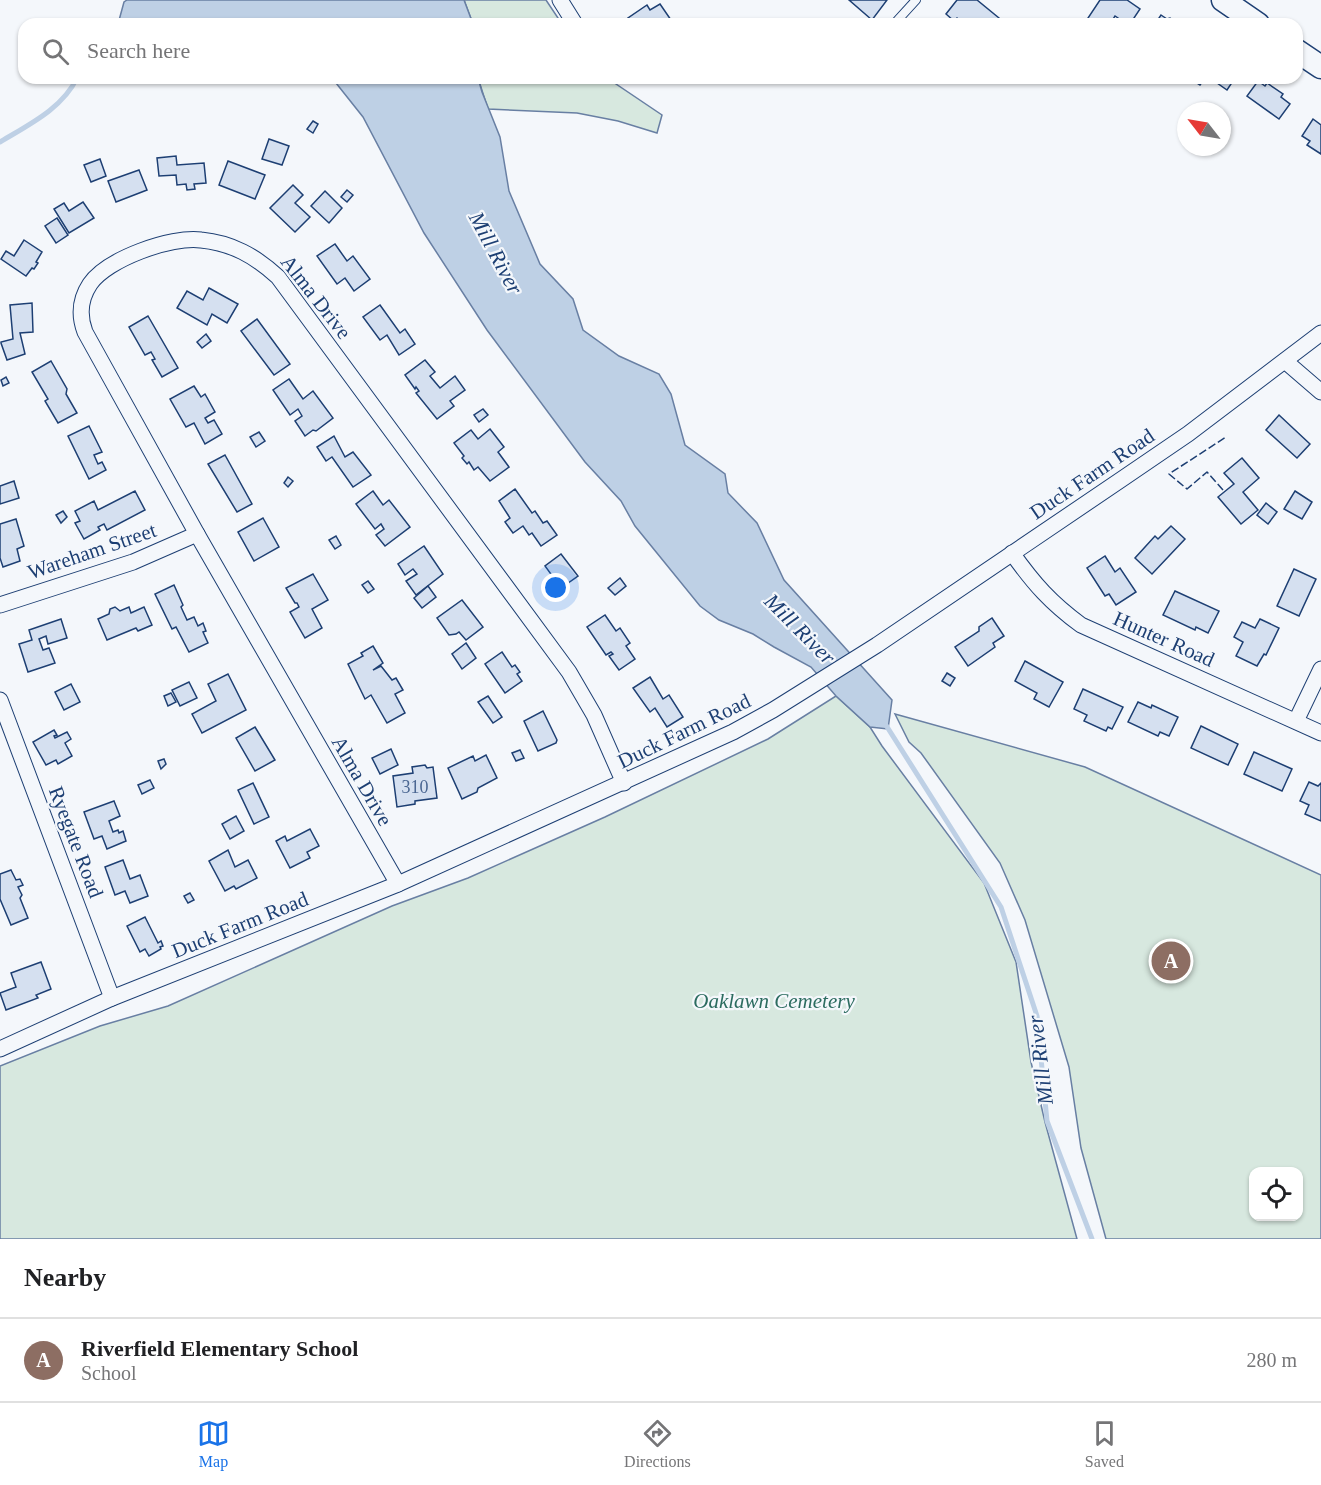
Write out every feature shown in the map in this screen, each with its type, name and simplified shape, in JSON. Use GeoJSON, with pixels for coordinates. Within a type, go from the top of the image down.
{"type":"FeatureCollection","features":[{"type":"Feature","properties":{"kind":"main road"},"geometry":{"type":"LineString","coordinates":[[1223,0],[1249,18]]}},
{"type":"Feature","properties":{"kind":"main road"},"geometry":{"type":"LineString","coordinates":[[1303,55],[1321,68]]}},
{"type":"Feature","properties":{"kind":"street"},"geometry":{"type":"LineString","coordinates":[[560,0],[571,18]]}},
{"type":"Feature","properties":{"kind":"street","name":"Alma Drive"},"geometry":{"type":"LineString","coordinates":[[398,884],[197,534],[85,332],[81,318],[86,291],[91,282],[100,274],[142,250],[167,241],[192,239],[232,246],[256,258],[278,277],[569,672],[594,715],[624,783]]}},
{"type":"Feature","properties":{"kind":"street","name":"Duck Farm Road"},"geometry":{"type":"LineString","coordinates":[[0,1049],[112,998],[398,884],[733,732],[877,645],[1188,434],[1321,333]]}},
{"type":"Feature","properties":{"kind":"street"},"geometry":{"type":"LineString","coordinates":[[1285,362],[1321,392]]}},
{"type":"Feature","properties":{"kind":"street","name":"Wareham Street"},"geometry":{"type":"LineString","coordinates":[[0,605],[133,562],[197,534]]}},
{"type":"Feature","properties":{"kind":"street","name":"Hunter Road"},"geometry":{"type":"LineString","coordinates":[[1012,553],[1040,590],[1058,608],[1082,624],[1321,733]]}},
{"type":"Feature","properties":{"kind":"street"},"geometry":{"type":"LineString","coordinates":[[1296,722],[1321,669]]}},
{"type":"Feature","properties":{"kind":"street","name":"Ryegate Road"},"geometry":{"type":"LineString","coordinates":[[0,700],[112,998]]}},
{"type":"Feature","properties":{"kind":"lane"},"geometry":{"type":"LineString","coordinates":[[900,18],[916,0]]}},
{"type":"Feature","properties":{"kind":"green space"},"geometry":{"type":"Polygon","coordinates":[[[464,0],[546,0],[558,18],[471,18],[464,0]]]}},
{"type":"Feature","properties":{"kind":"green space"},"geometry":{"type":"Polygon","coordinates":[[[480,84],[616,84],[662,115],[657,133],[618,121],[577,113],[488,109],[480,84]]]}},
{"type":"Feature","properties":{"kind":"green space","name":"Oaklawn Cemetery"},"geometry":{"type":"Polygon","coordinates":[[[836,696],[870,727],[984,883],[1016,962],[1031,1062],[1077,1239],[0,1239],[0,1066],[100,1026],[168,1006],[392,906],[468,878],[605,817],[768,739],[836,696]]]}},
{"type":"Feature","properties":{"kind":"green space"},"geometry":{"type":"Polygon","coordinates":[[[895,714],[1085,767],[1321,875],[1321,1239],[1106,1239],[1081,1148],[1069,1067],[1025,920],[1000,863],[921,753],[909,742],[895,714]]]}},
{"type":"Feature","properties":{"kind":"water"},"geometry":{"type":"Polygon","coordinates":[[[127,0],[464,0],[471,18],[120,18],[124,2],[127,0]]]}},
{"type":"Feature","properties":{"kind":"water"},"geometry":{"type":"Polygon","coordinates":[[[337,84],[480,84],[500,137],[509,191],[540,264],[573,299],[583,330],[619,356],[659,374],[671,394],[685,445],[725,474],[728,493],[757,523],[784,580],[892,700],[888,729],[870,727],[836,696],[811,667],[753,634],[719,620],[700,606],[635,526],[621,501],[585,462],[487,330],[424,233],[363,117],[337,84]]]}},
{"type":"Feature","properties":{"kind":"building"},"geometry":{"type":"Polygon","coordinates":[[[849,0],[887,0],[874,18],[870,18],[849,0]]]}},
{"type":"Feature","properties":{"kind":"building"},"geometry":{"type":"Polygon","coordinates":[[[957,0],[977,0],[999,18],[951,18],[946,14],[957,0]]]}},
{"type":"Feature","properties":{"kind":"building"},"geometry":{"type":"Polygon","coordinates":[[[1100,0],[1127,0],[1140,9],[1134,18],[1115,16],[1114,18],[1088,18],[1100,0]]]}},
{"type":"Feature","properties":{"kind":"building"},"geometry":{"type":"Polygon","coordinates":[[[660,4],[670,18],[628,18],[647,5],[650,10],[660,4]]]}},
{"type":"Feature","properties":{"kind":"building"},"geometry":{"type":"Polygon","coordinates":[[[1218,84],[1231,84],[1227,90],[1218,84]]]}},
{"type":"Feature","properties":{"kind":"building"},"geometry":{"type":"Polygon","coordinates":[[[1256,84],[1265,86],[1268,84],[1283,94],[1281,97],[1290,104],[1279,119],[1247,96],[1256,84]]]}},
{"type":"Feature","properties":{"kind":"building"},"geometry":{"type":"Polygon","coordinates":[[[1313,119],[1321,125],[1321,154],[1307,145],[1310,141],[1302,136],[1313,119]]]}},
{"type":"Feature","properties":{"kind":"building"},"geometry":{"type":"Polygon","coordinates":[[[313,121],[318,124],[313,133],[307,129],[313,121]]]}},
{"type":"Feature","properties":{"kind":"building"},"geometry":{"type":"Polygon","coordinates":[[[269,139],[289,146],[282,165],[262,159],[269,139]]]}},
{"type":"Feature","properties":{"kind":"building"},"geometry":{"type":"Polygon","coordinates":[[[176,156],[177,165],[204,163],[206,183],[194,184],[195,189],[187,190],[186,184],[177,185],[176,175],[159,176],[157,158],[176,156]]]}},
{"type":"Feature","properties":{"kind":"building"},"geometry":{"type":"Polygon","coordinates":[[[100,159],[106,176],[91,182],[84,165],[100,159]]]}},
{"type":"Feature","properties":{"kind":"building"},"geometry":{"type":"Polygon","coordinates":[[[228,161],[265,175],[255,199],[219,185],[228,161]]]}},
{"type":"Feature","properties":{"kind":"building"},"geometry":{"type":"Polygon","coordinates":[[[139,170],[147,190],[116,202],[108,181],[139,170]]]}},
{"type":"Feature","properties":{"kind":"building"},"geometry":{"type":"Polygon","coordinates":[[[293,185],[303,195],[295,203],[310,217],[295,232],[270,208],[293,185]]]}},
{"type":"Feature","properties":{"kind":"building"},"geometry":{"type":"Polygon","coordinates":[[[347,190],[353,195],[347,202],[341,197],[347,190]]]}},
{"type":"Feature","properties":{"kind":"building"},"geometry":{"type":"Polygon","coordinates":[[[325,191],[342,208],[329,223],[311,206],[325,191]]]}},
{"type":"Feature","properties":{"kind":"building"},"geometry":{"type":"Polygon","coordinates":[[[83,202],[94,218],[69,233],[54,209],[64,203],[69,211],[83,202]]]}},
{"type":"Feature","properties":{"kind":"building"},"geometry":{"type":"Polygon","coordinates":[[[57,218],[68,235],[56,243],[45,226],[57,218]]]}},
{"type":"Feature","properties":{"kind":"building"},"geometry":{"type":"Polygon","coordinates":[[[24,240],[42,252],[34,269],[32,268],[26,276],[1,259],[6,251],[14,256],[24,240]]]}},
{"type":"Feature","properties":{"kind":"building"},"geometry":{"type":"Polygon","coordinates":[[[335,244],[347,261],[353,256],[370,279],[354,291],[345,278],[337,284],[317,256],[335,244]]]}},
{"type":"Feature","properties":{"kind":"building"},"geometry":{"type":"Polygon","coordinates":[[[209,288],[238,304],[227,323],[212,314],[207,325],[177,308],[187,291],[203,300],[209,288]]]}},
{"type":"Feature","properties":{"kind":"building"},"geometry":{"type":"Polygon","coordinates":[[[32,303],[33,332],[20,333],[25,354],[7,360],[1,342],[13,339],[10,305],[32,303]]]}},
{"type":"Feature","properties":{"kind":"building"},"geometry":{"type":"Polygon","coordinates":[[[380,305],[400,333],[405,329],[415,344],[399,355],[387,335],[380,340],[363,317],[380,305]]]}},
{"type":"Feature","properties":{"kind":"building"},"geometry":{"type":"Polygon","coordinates":[[[148,316],[178,368],[162,377],[152,360],[155,359],[151,352],[145,355],[129,327],[148,316]]]}},
{"type":"Feature","properties":{"kind":"building"},"geometry":{"type":"Polygon","coordinates":[[[257,319],[290,364],[274,375],[241,331],[257,319]]]}},
{"type":"Feature","properties":{"kind":"building"},"geometry":{"type":"Polygon","coordinates":[[[206,334],[211,341],[202,348],[197,342],[206,334]]]}},
{"type":"Feature","properties":{"kind":"building"},"geometry":{"type":"Polygon","coordinates":[[[425,360],[435,372],[430,376],[440,388],[455,376],[465,390],[450,401],[454,406],[437,419],[416,393],[419,391],[405,375],[425,360]]]}},
{"type":"Feature","properties":{"kind":"building"},"geometry":{"type":"Polygon","coordinates":[[[51,361],[77,413],[58,423],[45,401],[48,399],[32,372],[51,361]]]}},
{"type":"Feature","properties":{"kind":"building"},"geometry":{"type":"Polygon","coordinates":[[[6,377],[9,383],[3,386],[1,380],[6,377]]]}},
{"type":"Feature","properties":{"kind":"building"},"geometry":{"type":"Polygon","coordinates":[[[289,379],[303,399],[313,391],[333,418],[305,436],[295,421],[302,416],[298,409],[290,415],[273,390],[289,379]]]}},
{"type":"Feature","properties":{"kind":"building"},"geometry":{"type":"Polygon","coordinates":[[[194,386],[201,397],[205,394],[215,412],[205,418],[208,423],[214,420],[222,434],[205,444],[194,423],[186,427],[170,399],[194,386]]]}},
{"type":"Feature","properties":{"kind":"building"},"geometry":{"type":"Polygon","coordinates":[[[483,409],[488,415],[479,422],[474,415],[483,409]]]}},
{"type":"Feature","properties":{"kind":"building"},"geometry":{"type":"Polygon","coordinates":[[[1279,415],[1310,444],[1297,458],[1266,430],[1279,415]]]}},
{"type":"Feature","properties":{"kind":"building"},"geometry":{"type":"Polygon","coordinates":[[[89,426],[102,452],[94,455],[98,464],[102,462],[106,470],[89,479],[68,436],[89,426]]]}},
{"type":"Feature","properties":{"kind":"building"},"geometry":{"type":"Polygon","coordinates":[[[490,429],[504,447],[498,452],[509,467],[490,481],[478,467],[474,470],[469,462],[467,464],[454,443],[471,430],[478,439],[490,429]]]}},
{"type":"Feature","properties":{"kind":"building"},"geometry":{"type":"Polygon","coordinates":[[[259,432],[265,441],[256,447],[250,437],[259,432]]]}},
{"type":"Feature","properties":{"kind":"building"},"geometry":{"type":"Polygon","coordinates":[[[334,436],[345,457],[353,452],[371,475],[353,487],[332,457],[326,461],[317,447],[334,436]]]}},
{"type":"Feature","properties":{"kind":"building"},"geometry":{"type":"Polygon","coordinates":[[[225,455],[252,504],[237,512],[208,464],[225,455]]]}},
{"type":"Feature","properties":{"kind":"building"},"geometry":{"type":"Polygon","coordinates":[[[1242,458],[1259,478],[1243,492],[1258,510],[1241,524],[1218,497],[1234,484],[1224,473],[1242,458]]]}},
{"type":"Feature","properties":{"kind":"building"},"geometry":{"type":"Polygon","coordinates":[[[288,477],[293,481],[288,487],[284,483],[288,477]]]}},
{"type":"Feature","properties":{"kind":"building"},"geometry":{"type":"Polygon","coordinates":[[[14,481],[19,498],[0,504],[0,486],[14,481]]]}},
{"type":"Feature","properties":{"kind":"building"},"geometry":{"type":"Polygon","coordinates":[[[515,489],[532,513],[535,511],[543,523],[547,521],[557,535],[541,546],[532,533],[529,535],[523,526],[513,533],[505,522],[510,518],[499,501],[515,489]]]}},
{"type":"Feature","properties":{"kind":"building"},"geometry":{"type":"Polygon","coordinates":[[[135,491],[145,510],[107,530],[104,524],[98,527],[100,530],[84,539],[75,523],[80,521],[75,511],[94,501],[98,510],[135,491]]]}},
{"type":"Feature","properties":{"kind":"building"},"geometry":{"type":"Polygon","coordinates":[[[373,491],[383,505],[389,500],[410,527],[385,546],[376,535],[384,529],[381,524],[375,529],[356,504],[373,491]]]}},
{"type":"Feature","properties":{"kind":"building"},"geometry":{"type":"Polygon","coordinates":[[[1295,491],[1312,502],[1302,519],[1284,509],[1295,491]]]}},
{"type":"Feature","properties":{"kind":"building"},"geometry":{"type":"Polygon","coordinates":[[[1266,503],[1277,512],[1268,524],[1257,515],[1266,503]]]}},
{"type":"Feature","properties":{"kind":"building"},"geometry":{"type":"Polygon","coordinates":[[[63,511],[67,517],[61,523],[56,515],[63,511]]]}},
{"type":"Feature","properties":{"kind":"building"},"geometry":{"type":"Polygon","coordinates":[[[263,518],[279,547],[254,561],[238,532],[263,518]]]}},
{"type":"Feature","properties":{"kind":"building"},"geometry":{"type":"Polygon","coordinates":[[[16,519],[24,546],[17,549],[20,561],[3,567],[0,558],[0,524],[16,519]]]}},
{"type":"Feature","properties":{"kind":"building"},"geometry":{"type":"Polygon","coordinates":[[[1171,526],[1185,539],[1152,574],[1135,558],[1155,536],[1158,539],[1171,526]]]}},
{"type":"Feature","properties":{"kind":"building"},"geometry":{"type":"Polygon","coordinates":[[[336,536],[341,545],[335,549],[329,540],[336,536]]]}},
{"type":"Feature","properties":{"kind":"building"},"geometry":{"type":"Polygon","coordinates":[[[424,546],[443,574],[416,595],[406,581],[417,574],[413,569],[405,575],[398,564],[424,546]]]}},
{"type":"Feature","properties":{"kind":"building"},"geometry":{"type":"Polygon","coordinates":[[[561,554],[578,576],[561,588],[545,566],[561,554]]]}},
{"type":"Feature","properties":{"kind":"building"},"geometry":{"type":"Polygon","coordinates":[[[1105,556],[1115,572],[1120,568],[1136,592],[1116,605],[1109,594],[1105,596],[1087,568],[1105,556]]]}},
{"type":"Feature","properties":{"kind":"building"},"geometry":{"type":"Polygon","coordinates":[[[1294,569],[1316,579],[1299,616],[1277,606],[1294,569]]]}},
{"type":"Feature","properties":{"kind":"building"},"geometry":{"type":"Polygon","coordinates":[[[313,574],[328,600],[312,609],[322,628],[305,638],[290,612],[299,607],[286,588],[313,574]]]}},
{"type":"Feature","properties":{"kind":"building"},"geometry":{"type":"Polygon","coordinates":[[[620,578],[626,586],[615,595],[608,588],[620,578]]]}},
{"type":"Feature","properties":{"kind":"building"},"geometry":{"type":"Polygon","coordinates":[[[368,581],[374,589],[368,593],[362,585],[368,581]]]}},
{"type":"Feature","properties":{"kind":"building"},"geometry":{"type":"Polygon","coordinates":[[[174,585],[187,620],[194,617],[198,626],[203,623],[206,631],[203,632],[208,643],[189,652],[176,627],[172,629],[155,594],[174,585]]]}},
{"type":"Feature","properties":{"kind":"building"},"geometry":{"type":"Polygon","coordinates":[[[428,586],[436,597],[422,608],[414,598],[428,586]]]}},
{"type":"Feature","properties":{"kind":"building"},"geometry":{"type":"Polygon","coordinates":[[[1175,591],[1219,611],[1208,633],[1196,627],[1195,630],[1163,615],[1175,591]]]}},
{"type":"Feature","properties":{"kind":"building"},"geometry":{"type":"Polygon","coordinates":[[[462,600],[483,627],[466,640],[459,632],[449,635],[437,618],[462,600]]]}},
{"type":"Feature","properties":{"kind":"building"},"geometry":{"type":"Polygon","coordinates":[[[115,607],[120,611],[129,607],[131,613],[144,607],[152,625],[138,631],[136,628],[107,640],[98,619],[109,614],[110,609],[115,607]]]}},
{"type":"Feature","properties":{"kind":"building"},"geometry":{"type":"Polygon","coordinates":[[[605,615],[616,631],[620,628],[630,643],[626,646],[635,659],[619,670],[609,656],[613,654],[611,652],[606,655],[587,627],[605,615]]]}},
{"type":"Feature","properties":{"kind":"building"},"geometry":{"type":"Polygon","coordinates":[[[992,618],[1004,636],[993,643],[995,647],[968,666],[955,647],[979,631],[979,627],[992,618]]]}},
{"type":"Feature","properties":{"kind":"building"},"geometry":{"type":"Polygon","coordinates":[[[61,619],[67,638],[48,644],[46,636],[39,639],[43,650],[49,648],[55,663],[28,672],[19,644],[32,640],[29,630],[61,619]]]}},
{"type":"Feature","properties":{"kind":"building"},"geometry":{"type":"Polygon","coordinates":[[[1260,619],[1279,628],[1266,655],[1264,654],[1257,666],[1236,656],[1243,642],[1234,637],[1242,622],[1255,628],[1260,619]]]}},
{"type":"Feature","properties":{"kind":"building"},"geometry":{"type":"Polygon","coordinates":[[[466,643],[476,658],[462,669],[452,654],[466,643]]]}},
{"type":"Feature","properties":{"kind":"building"},"geometry":{"type":"Polygon","coordinates":[[[373,646],[383,663],[373,670],[381,666],[392,680],[396,678],[403,690],[395,694],[405,713],[387,723],[371,695],[365,699],[348,664],[363,656],[361,653],[373,646]]]}},
{"type":"Feature","properties":{"kind":"building"},"geometry":{"type":"Polygon","coordinates":[[[502,652],[512,667],[515,665],[520,672],[517,674],[522,681],[505,693],[485,664],[502,652]]]}},
{"type":"Feature","properties":{"kind":"building"},"geometry":{"type":"Polygon","coordinates":[[[1025,661],[1063,682],[1049,707],[1034,699],[1037,693],[1015,681],[1025,661]]]}},
{"type":"Feature","properties":{"kind":"building"},"geometry":{"type":"Polygon","coordinates":[[[947,673],[955,678],[950,686],[942,681],[947,673]]]}},
{"type":"Feature","properties":{"kind":"building"},"geometry":{"type":"Polygon","coordinates":[[[228,674],[246,710],[202,733],[192,714],[216,701],[208,684],[228,674]]]}},
{"type":"Feature","properties":{"kind":"building"},"geometry":{"type":"Polygon","coordinates":[[[650,677],[663,699],[669,695],[683,717],[667,727],[655,708],[650,712],[633,688],[650,677]]]}},
{"type":"Feature","properties":{"kind":"building"},"geometry":{"type":"Polygon","coordinates":[[[189,682],[197,698],[180,706],[172,690],[189,682]]]}},
{"type":"Feature","properties":{"kind":"building"},"geometry":{"type":"Polygon","coordinates":[[[71,684],[80,702],[64,710],[55,692],[71,684]]]}},
{"type":"Feature","properties":{"kind":"building"},"geometry":{"type":"Polygon","coordinates":[[[1083,689],[1123,707],[1112,729],[1108,727],[1106,731],[1084,721],[1087,715],[1074,709],[1083,689]]]}},
{"type":"Feature","properties":{"kind":"building"},"geometry":{"type":"Polygon","coordinates":[[[171,693],[176,702],[168,706],[164,696],[171,693]]]}},
{"type":"Feature","properties":{"kind":"building"},"geometry":{"type":"Polygon","coordinates":[[[488,696],[502,717],[493,723],[478,702],[488,696]]]}},
{"type":"Feature","properties":{"kind":"building"},"geometry":{"type":"Polygon","coordinates":[[[1138,702],[1151,708],[1152,705],[1178,717],[1169,736],[1160,732],[1158,736],[1128,722],[1138,702]]]}},
{"type":"Feature","properties":{"kind":"building"},"geometry":{"type":"Polygon","coordinates":[[[543,711],[557,740],[556,743],[538,751],[524,721],[543,711]]]}},
{"type":"Feature","properties":{"kind":"building"},"geometry":{"type":"Polygon","coordinates":[[[1201,726],[1238,744],[1228,765],[1191,748],[1201,726]]]}},
{"type":"Feature","properties":{"kind":"building"},"geometry":{"type":"Polygon","coordinates":[[[255,727],[275,760],[255,771],[236,738],[255,727]]]}},
{"type":"Feature","properties":{"kind":"building"},"geometry":{"type":"Polygon","coordinates":[[[54,730],[57,735],[54,736],[55,738],[67,732],[71,739],[65,743],[72,756],[58,764],[56,760],[46,765],[33,742],[54,730]]]}},
{"type":"Feature","properties":{"kind":"building"},"geometry":{"type":"Polygon","coordinates":[[[391,749],[398,765],[380,774],[372,758],[391,749]]]}},
{"type":"Feature","properties":{"kind":"building"},"geometry":{"type":"Polygon","coordinates":[[[520,750],[524,758],[516,761],[512,753],[520,750]]]}},
{"type":"Feature","properties":{"kind":"building"},"geometry":{"type":"Polygon","coordinates":[[[1254,752],[1292,769],[1282,791],[1244,774],[1254,752]]]}},
{"type":"Feature","properties":{"kind":"building"},"geometry":{"type":"Polygon","coordinates":[[[486,755],[497,778],[462,799],[448,768],[473,756],[475,761],[486,755]]]}},
{"type":"Feature","properties":{"kind":"building"},"geometry":{"type":"Polygon","coordinates":[[[164,759],[166,764],[161,769],[158,761],[164,759]]]}},
{"type":"Feature","properties":{"kind":"building"},"geometry":{"type":"Polygon","coordinates":[[[425,765],[427,768],[433,767],[437,798],[415,801],[415,804],[397,807],[393,776],[413,773],[412,767],[425,765]]]}},
{"type":"Feature","properties":{"kind":"building"},"geometry":{"type":"Polygon","coordinates":[[[150,780],[154,788],[142,794],[138,785],[150,780]]]}},
{"type":"Feature","properties":{"kind":"building"},"geometry":{"type":"Polygon","coordinates":[[[1309,782],[1318,786],[1321,783],[1321,821],[1305,814],[1309,805],[1300,801],[1309,782]]]}},
{"type":"Feature","properties":{"kind":"building"},"geometry":{"type":"Polygon","coordinates":[[[253,783],[269,817],[254,824],[238,790],[253,783]]]}},
{"type":"Feature","properties":{"kind":"building"},"geometry":{"type":"Polygon","coordinates":[[[114,801],[120,816],[109,821],[113,832],[123,831],[126,841],[107,849],[102,836],[94,839],[84,812],[114,801]]]}},
{"type":"Feature","properties":{"kind":"building"},"geometry":{"type":"Polygon","coordinates":[[[236,816],[244,831],[230,839],[222,824],[236,816]]]}},
{"type":"Feature","properties":{"kind":"building"},"geometry":{"type":"Polygon","coordinates":[[[310,829],[319,846],[307,852],[310,858],[290,868],[276,841],[285,836],[287,841],[310,829]]]}},
{"type":"Feature","properties":{"kind":"building"},"geometry":{"type":"Polygon","coordinates":[[[228,850],[235,867],[248,860],[257,878],[236,889],[234,886],[225,891],[209,861],[228,850]]]}},
{"type":"Feature","properties":{"kind":"building"},"geometry":{"type":"Polygon","coordinates":[[[123,860],[130,879],[140,875],[148,896],[130,903],[125,891],[115,895],[105,867],[123,860]]]}},
{"type":"Feature","properties":{"kind":"building"},"geometry":{"type":"Polygon","coordinates":[[[11,870],[16,880],[20,879],[23,885],[18,887],[28,918],[11,925],[0,899],[0,874],[11,870]]]}},
{"type":"Feature","properties":{"kind":"building"},"geometry":{"type":"Polygon","coordinates":[[[190,893],[194,900],[188,903],[184,896],[190,893]]]}},
{"type":"Feature","properties":{"kind":"building"},"geometry":{"type":"Polygon","coordinates":[[[145,917],[158,943],[161,941],[163,946],[149,956],[145,949],[140,952],[127,926],[145,917]]]}},
{"type":"Feature","properties":{"kind":"building"},"geometry":{"type":"Polygon","coordinates":[[[41,962],[51,989],[36,995],[38,998],[6,1010],[0,993],[16,987],[11,973],[41,962]]]}},
{"type":"Feature","properties":{"kind":"waterway","name":"Mill River"},"geometry":{"type":"LineString","coordinates":[[0,142],[53,107],[63,99],[74,84]]}},
{"type":"Feature","properties":{"kind":"waterway","name":"Mill River"},"geometry":{"type":"LineString","coordinates":[[884,722],[1001,907],[1037,1016],[1047,1121],[1092,1239]]}},
{"type":"Feature","properties":{"kind":"fence"},"geometry":{"type":"LineString","coordinates":[[1223,490],[1207,472],[1187,489],[1169,474],[1226,437]]}},
{"type":"Feature","properties":{"kind":"place","name":"Riverfield Elementary School"},"geometry":{"type":"Point","coordinates":[1171,961]}}]}
